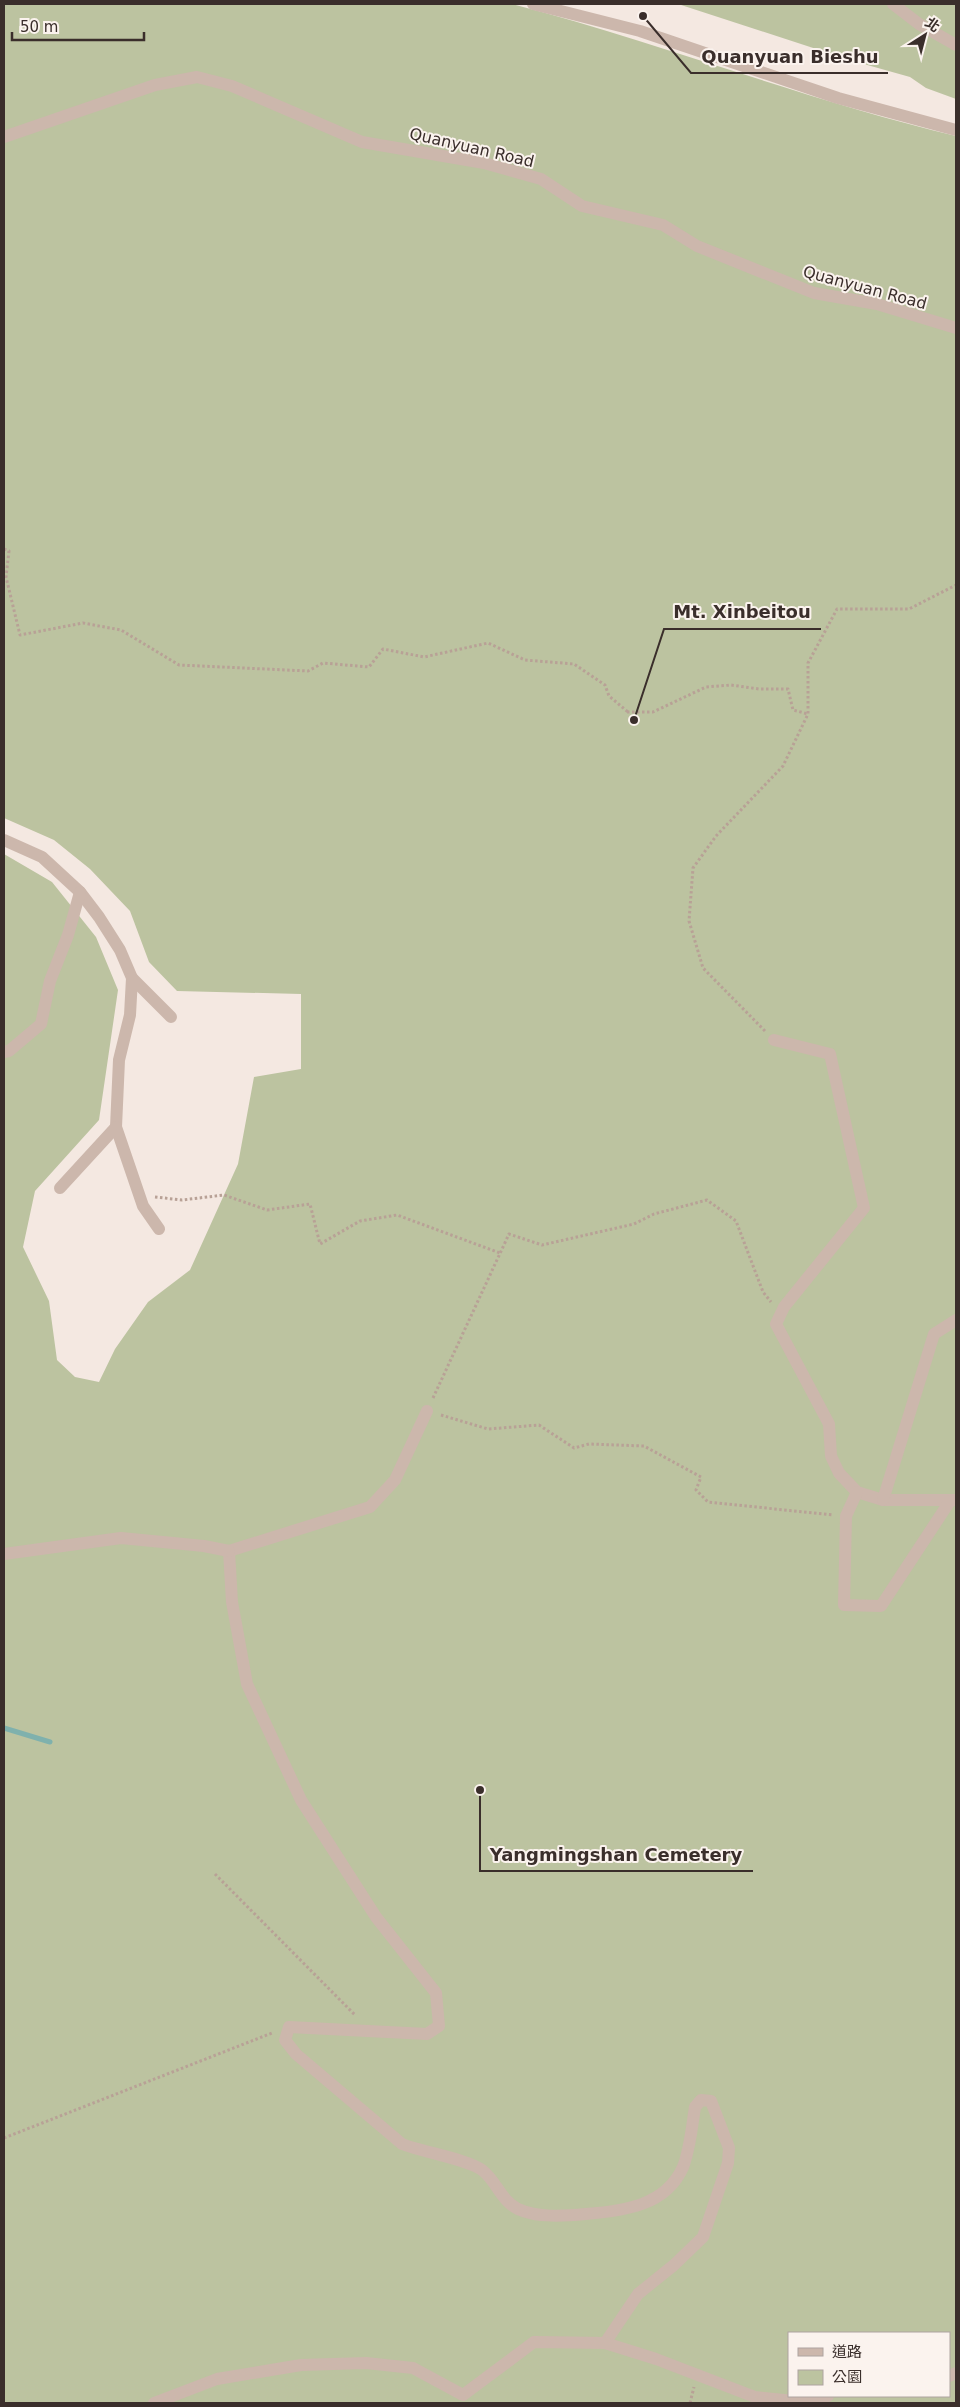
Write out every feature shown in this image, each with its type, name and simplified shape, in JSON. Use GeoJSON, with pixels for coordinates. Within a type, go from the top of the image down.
{"type":"FeatureCollection","features":[{"type":"Feature","properties":{"kind":"street"},"geometry":{"type":"LineString","coordinates":[[533,4],[640,30],[838,98],[956,130]]}},
{"type":"Feature","properties":{"kind":"street"},"geometry":{"type":"LineString","coordinates":[[894,4],[919,24],[956,45]]}},
{"type":"Feature","properties":{"kind":"street","name":"Quanyuan Road"},"geometry":{"type":"LineString","coordinates":[[4,137],[155,85],[197,77],[232,86],[362,142],[484,163],[541,179],[582,206],[664,225],[698,246],[814,293],[877,304],[956,328]]}},
{"type":"Feature","properties":{"kind":"street"},"geometry":{"type":"LineString","coordinates":[[4,840],[42,857],[80,892],[104,925],[132,978],[171,1017]]}},
{"type":"Feature","properties":{"kind":"street"},"geometry":{"type":"LineString","coordinates":[[4,1052],[9,1051],[41,1024],[50,981],[68,935],[80,892]]}},
{"type":"Feature","properties":{"kind":"street"},"geometry":{"type":"LineString","coordinates":[[132,978],[130,1015],[119,1060],[116,1126],[143,1206],[159,1229]]}},
{"type":"Feature","properties":{"kind":"street"},"geometry":{"type":"LineString","coordinates":[[774,1040],[830,1054],[864,1208],[784,1307],[776,1324],[829,1424],[831,1456],[839,1473],[857,1492],[883,1500],[953,1500]]}},
{"type":"Feature","properties":{"kind":"street"},"geometry":{"type":"LineString","coordinates":[[60,1188],[116,1126]]}},
{"type":"Feature","properties":{"kind":"street"},"geometry":{"type":"LineString","coordinates":[[883,1500],[934,1334],[956,1320]]}},
{"type":"Feature","properties":{"kind":"street"},"geometry":{"type":"LineString","coordinates":[[4,1554],[122,1538],[204,1546],[229,1551],[370,1507],[395,1480],[427,1410]]}},
{"type":"Feature","properties":{"kind":"street"},"geometry":{"type":"LineString","coordinates":[[857,1492],[846,1516],[844,1605],[881,1606],[953,1500]]}},
{"type":"Feature","properties":{"kind":"street"},"geometry":{"type":"LineString","coordinates":[[229,1551],[232,1602],[247,1684],[280,1756],[301,1800],[376,1918],[436,1993],[439,2026],[426,2034],[373,2033],[289,2026],[285,2040],[296,2054],[402,2144],[421,2152],[470,2164],[482,2170],[504,2198],[518,2209],[539,2214],[566,2216],[613,2212],[639,2206],[659,2196],[674,2182],[683,2166],[695,2107],[701,2100],[711,2102],[729,2148],[728,2163],[703,2237],[674,2265],[638,2294],[605,2343]]}},
{"type":"Feature","properties":{"kind":"street"},"geometry":{"type":"LineString","coordinates":[[154,2403],[217,2379],[301,2365],[366,2363],[413,2368],[466,2399],[534,2342],[605,2343],[656,2359],[755,2396],[794,2401],[821,2397]]}},
{"type":"Feature","properties":{"kind":"path"},"geometry":{"type":"LineString","coordinates":[[4,549],[9,551],[6,577],[20,635],[83,623],[121,630],[180,665],[308,671],[323,663],[369,667],[383,649],[424,657],[488,643],[525,660],[574,664],[605,685],[609,696],[628,712],[653,712],[706,687],[731,685],[759,689],[788,689],[793,710],[808,714]]}},
{"type":"Feature","properties":{"kind":"path"},"geometry":{"type":"LineString","coordinates":[[774,1040],[703,968],[689,921],[694,868],[716,836],[783,766],[808,714],[808,663],[837,609],[909,609],[956,585]]}},
{"type":"Feature","properties":{"kind":"path"},"geometry":{"type":"LineString","coordinates":[[139,1195],[182,1200],[224,1195],[267,1210],[310,1204],[320,1244],[360,1221],[397,1215],[500,1253]]}},
{"type":"Feature","properties":{"kind":"path"},"geometry":{"type":"LineString","coordinates":[[780,1315],[763,1292],[736,1221],[707,1200],[654,1214],[634,1224],[542,1245],[509,1234],[427,1410],[488,1429],[540,1425],[574,1448],[589,1444],[644,1446],[701,1476],[696,1490],[708,1502],[846,1516]]}},
{"type":"Feature","properties":{"kind":"path"},"geometry":{"type":"LineString","coordinates":[[215,1874],[373,2033]]}},
{"type":"Feature","properties":{"kind":"path"},"geometry":{"type":"LineString","coordinates":[[4,2138],[289,2026]]}},
{"type":"Feature","properties":{"kind":"green space"},"geometry":{"type":"Polygon","coordinates":[[[4,4],[512,4],[568,19],[844,106],[956,136],[956,2403],[4,2403],[4,854],[52,882],[96,937],[118,990],[99,1120],[35,1191],[23,1247],[49,1301],[57,1360],[75,1377],[99,1382],[115,1349],[148,1302],[190,1270],[238,1164],[254,1077],[301,1069],[301,994],[177,991],[149,962],[130,911],[90,869],[54,840],[4,818],[4,4]]]}},
{"type":"Feature","properties":{"kind":"green space"},"geometry":{"type":"Polygon","coordinates":[[[678,4],[956,4],[956,99],[926,88],[910,77],[853,61],[678,4]]]}},
{"type":"Feature","properties":{"kind":"waterway"},"geometry":{"type":"LineString","coordinates":[[4,1728],[50,1742]]}},
{"type":"Feature","properties":{"kind":"place","name":"Quanyuan Bieshu"},"geometry":{"type":"Point","coordinates":[643,16]}},
{"type":"Feature","properties":{"kind":"place","name":"Mt. Xinbeitou"},"geometry":{"type":"Point","coordinates":[634,720]}},
{"type":"Feature","properties":{"kind":"place","name":"Yangmingshan Cemetery"},"geometry":{"type":"Point","coordinates":[480,1790]}}]}
